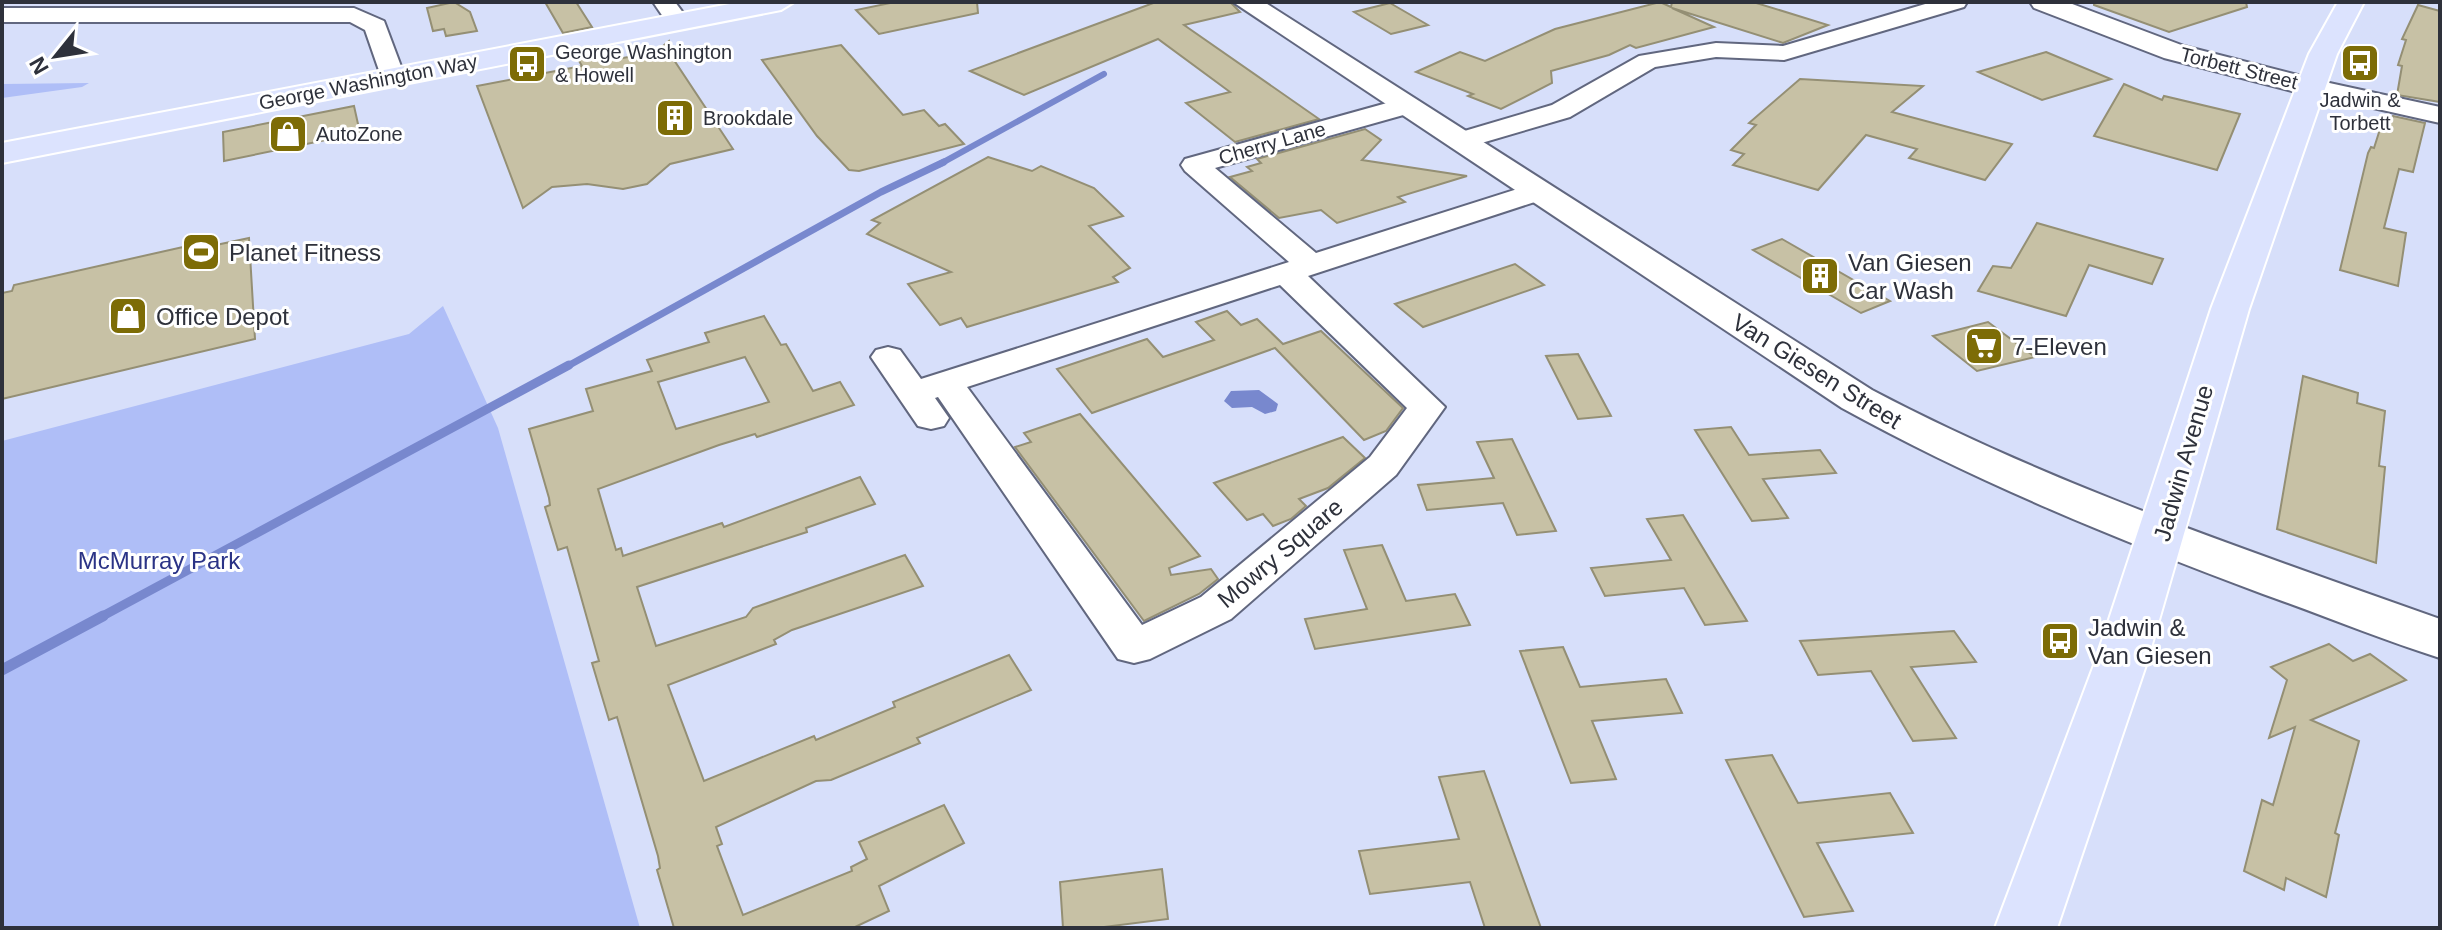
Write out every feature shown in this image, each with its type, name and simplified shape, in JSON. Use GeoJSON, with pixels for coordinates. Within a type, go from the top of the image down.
{"type":"FeatureCollection","features":[{"type":"Feature","properties":{"kind":"main road","name":"George Washington Way"},"geometry":{"type":"LineString","coordinates":[[2,153],[392,77],[671,12],[781,2]]}},
{"type":"Feature","properties":{"kind":"main road","name":"Van Giesen Street"},"geometry":{"type":"LineString","coordinates":[[1246,2],[1892,420],[2001,473],[2440,639]]}},
{"type":"Feature","properties":{"kind":"main road","name":"Torbett Street"},"geometry":{"type":"LineString","coordinates":[[2043,2],[2174,52],[2311,87]]}},
{"type":"Feature","properties":{"kind":"main road","name":"Jadwin Avenue"},"geometry":{"type":"LineString","coordinates":[[2026,928],[2163,536],[2230,309],[2323,54],[2351,2]]}},
{"type":"Feature","properties":{"kind":"street"},"geometry":{"type":"LineString","coordinates":[[1461,141],[1561,111],[1648,61],[1716,50],[1784,53],[1956,2]]}},
{"type":"Feature","properties":{"kind":"street"},"geometry":{"type":"LineString","coordinates":[[2,15],[354,15],[376,26],[392,77]]}},
{"type":"Feature","properties":{"kind":"street","name":"Torbett Street"},"geometry":{"type":"LineString","coordinates":[[2311,87],[2440,115]]}},
{"type":"Feature","properties":{"kind":"street","name":"Cherry Lane"},"geometry":{"type":"LineString","coordinates":[[1299,270],[1195,165],[1405,106]]}},
{"type":"Feature","properties":{"kind":"street"},"geometry":{"type":"LineString","coordinates":[[888,357],[931,398],[1299,270],[1537,192]]}},
{"type":"Feature","properties":{"kind":"street","name":"Mowry Square"},"geometry":{"type":"LineString","coordinates":[[931,398],[1134,647],[1216,608],[1383,466],[1427,407],[1299,270]]}},
{"type":"Feature","properties":{"kind":"green space"},"geometry":{"type":"Polygon","coordinates":[[[89,83],[82,87],[2,98],[3,84],[89,83]]]}},
{"type":"Feature","properties":{"kind":"green space","name":"McMurray Park"},"geometry":{"type":"Polygon","coordinates":[[[443,306],[498,428],[640,928],[2,928],[2,441],[409,334],[443,306]]]}},
{"type":"Feature","properties":{"kind":"shaded area"},"geometry":{"type":"Polygon","coordinates":[[[1259,390],[1278,404],[1276,411],[1265,414],[1252,407],[1232,408],[1224,401],[1231,391],[1259,390]]]}},
{"type":"Feature","properties":{"kind":"building"},"geometry":{"type":"Polygon","coordinates":[[[454,2],[470,12],[477,31],[446,36],[444,29],[433,31],[427,8],[454,2]]]}},
{"type":"Feature","properties":{"kind":"building"},"geometry":{"type":"Polygon","coordinates":[[[545,2],[576,2],[592,27],[563,33],[545,2]]]}},
{"type":"Feature","properties":{"kind":"building"},"geometry":{"type":"Polygon","coordinates":[[[895,2],[977,2],[978,13],[879,34],[856,10],[895,2]]]}},
{"type":"Feature","properties":{"kind":"building"},"geometry":{"type":"Polygon","coordinates":[[[1156,2],[1230,2],[1240,12],[1184,25],[1319,119],[1235,142],[1186,103],[1230,92],[1158,39],[1024,95],[970,71],[1156,2]]]}},
{"type":"Feature","properties":{"kind":"building"},"geometry":{"type":"Polygon","coordinates":[[[1660,2],[1671,7],[1672,2],[1753,2],[1828,25],[1783,43],[1672,8],[1714,27],[1636,48],[1630,45],[1609,55],[1551,71],[1552,83],[1501,109],[1468,96],[1473,94],[1416,72],[1460,52],[1485,61],[1555,29],[1660,2]]]}},
{"type":"Feature","properties":{"kind":"building"},"geometry":{"type":"Polygon","coordinates":[[[2094,2],[2246,2],[2247,7],[2169,32],[2094,5],[2094,2]]]}},
{"type":"Feature","properties":{"kind":"building"},"geometry":{"type":"Polygon","coordinates":[[[1390,3],[1428,25],[1391,34],[1354,12],[1390,3]]]}},
{"type":"Feature","properties":{"kind":"building"},"geometry":{"type":"Polygon","coordinates":[[[2418,5],[2440,11],[2440,102],[2397,95],[2402,66],[2398,65],[2406,40],[2402,39],[2418,5]]]}},
{"type":"Feature","properties":{"kind":"building","name":"Brookdale"},"geometry":{"type":"Polygon","coordinates":[[[669,41],[674,60],[733,149],[670,164],[647,184],[623,189],[587,184],[552,187],[523,208],[477,86],[582,66],[575,54],[604,48],[612,60],[656,52],[669,41]]]}},
{"type":"Feature","properties":{"kind":"building"},"geometry":{"type":"Polygon","coordinates":[[[841,45],[903,115],[924,110],[939,126],[945,124],[964,144],[859,171],[849,170],[817,136],[762,60],[841,45]]]}},
{"type":"Feature","properties":{"kind":"building"},"geometry":{"type":"Polygon","coordinates":[[[2046,52],[2111,79],[2042,100],[1978,72],[2046,52]]]}},
{"type":"Feature","properties":{"kind":"building"},"geometry":{"type":"Polygon","coordinates":[[[1800,79],[1923,86],[1892,112],[2012,144],[1985,180],[1909,158],[1917,149],[1866,135],[1818,190],[1733,165],[1744,154],[1731,150],[1756,125],[1749,123],[1800,79]]]}},
{"type":"Feature","properties":{"kind":"building"},"geometry":{"type":"Polygon","coordinates":[[[2124,84],[2162,100],[2164,96],[2240,114],[2217,170],[2094,136],[2124,84]]]}},
{"type":"Feature","properties":{"kind":"building","name":"AutoZone"},"geometry":{"type":"Polygon","coordinates":[[[354,106],[360,133],[224,161],[223,132],[354,106]]]}},
{"type":"Feature","properties":{"kind":"building"},"geometry":{"type":"Polygon","coordinates":[[[2393,116],[2425,123],[2413,172],[2399,169],[2384,228],[2406,233],[2398,286],[2340,270],[2368,153],[2371,147],[2374,148],[2381,126],[2387,128],[2393,116]]]}},
{"type":"Feature","properties":{"kind":"building"},"geometry":{"type":"Polygon","coordinates":[[[1365,129],[1381,140],[1362,160],[1467,176],[1398,197],[1405,202],[1337,223],[1321,210],[1279,218],[1230,177],[1252,171],[1247,167],[1261,163],[1257,159],[1365,129]]]}},
{"type":"Feature","properties":{"kind":"building"},"geometry":{"type":"Polygon","coordinates":[[[988,157],[1032,171],[1041,166],[1094,188],[1123,216],[1089,226],[1130,268],[1113,277],[1118,282],[967,327],[961,318],[940,325],[908,284],[951,272],[867,234],[880,223],[872,220],[988,157]]]}},
{"type":"Feature","properties":{"kind":"building"},"geometry":{"type":"Polygon","coordinates":[[[2037,223],[2163,259],[2152,284],[2089,265],[2066,316],[1978,291],[1993,266],[2011,268],[2037,223]]]}},
{"type":"Feature","properties":{"kind":"building","name":"Office Depot"},"geometry":{"type":"Polygon","coordinates":[[[249,238],[255,339],[2,399],[2,293],[12,291],[14,285],[183,247],[183,252],[249,238]]]}},
{"type":"Feature","properties":{"kind":"building","name":"Van Giesen Car Wash"},"geometry":{"type":"Polygon","coordinates":[[[1782,239],[1890,301],[1861,313],[1753,250],[1782,239]]]}},
{"type":"Feature","properties":{"kind":"building"},"geometry":{"type":"Polygon","coordinates":[[[1515,264],[1544,285],[1423,327],[1395,304],[1515,264]]]}},
{"type":"Feature","properties":{"kind":"building"},"geometry":{"type":"Polygon","coordinates":[[[1227,311],[1241,325],[1257,319],[1283,344],[1321,331],[1403,408],[1386,431],[1364,440],[1275,348],[1092,413],[1057,369],[1147,339],[1163,357],[1214,340],[1196,322],[1227,311]]]}},
{"type":"Feature","properties":{"kind":"building"},"geometry":{"type":"Polygon","coordinates":[[[764,316],[781,345],[786,344],[813,391],[840,382],[854,405],[757,437],[755,434],[719,445],[598,489],[616,550],[621,548],[623,556],[722,523],[724,527],[860,477],[875,504],[806,528],[807,532],[637,587],[656,646],[746,617],[753,608],[905,555],[923,586],[792,630],[774,640],[776,644],[668,685],[704,781],[814,736],[816,740],[895,707],[893,702],[1009,655],[1031,690],[917,738],[920,743],[831,780],[816,781],[716,827],[722,844],[717,846],[743,915],[852,871],[851,867],[867,859],[859,842],[944,805],[964,843],[879,886],[889,911],[853,928],[674,928],[657,870],[660,868],[658,856],[617,717],[609,720],[592,663],[599,661],[567,547],[558,550],[545,507],[550,505],[549,498],[529,429],[593,411],[586,389],[652,371],[647,360],[709,342],[705,333],[764,316]],[[745,357],[658,382],[676,429],[769,402],[745,357]]]}},
{"type":"Feature","properties":{"kind":"building","name":"7-Eleven"},"geometry":{"type":"Polygon","coordinates":[[[1988,322],[2035,357],[1977,371],[1933,336],[1988,322]]]}},
{"type":"Feature","properties":{"kind":"building"},"geometry":{"type":"Polygon","coordinates":[[[1578,354],[1611,416],[1578,419],[1546,356],[1578,354]]]}},
{"type":"Feature","properties":{"kind":"building"},"geometry":{"type":"Polygon","coordinates":[[[2303,376],[2358,393],[2357,403],[2385,411],[2379,466],[2385,467],[2376,563],[2277,529],[2303,376]]]}},
{"type":"Feature","properties":{"kind":"building"},"geometry":{"type":"Polygon","coordinates":[[[1080,414],[1200,556],[1169,568],[1171,575],[1211,569],[1218,579],[1199,594],[1144,621],[1015,447],[1031,442],[1024,433],[1080,414]]]}},
{"type":"Feature","properties":{"kind":"building"},"geometry":{"type":"Polygon","coordinates":[[[1731,427],[1749,455],[1820,450],[1836,473],[1763,479],[1788,518],[1752,521],[1695,430],[1731,427]]]}},
{"type":"Feature","properties":{"kind":"building"},"geometry":{"type":"Polygon","coordinates":[[[1343,437],[1365,458],[1328,488],[1299,499],[1306,506],[1291,519],[1273,526],[1263,514],[1247,520],[1214,483],[1343,437]]]}},
{"type":"Feature","properties":{"kind":"building"},"geometry":{"type":"Polygon","coordinates":[[[1512,439],[1556,531],[1517,535],[1503,503],[1427,510],[1418,485],[1494,478],[1477,442],[1512,439]]]}},
{"type":"Feature","properties":{"kind":"building"},"geometry":{"type":"Polygon","coordinates":[[[1683,515],[1747,621],[1705,625],[1684,588],[1605,596],[1591,568],[1671,560],[1647,519],[1683,515]]]}},
{"type":"Feature","properties":{"kind":"building"},"geometry":{"type":"Polygon","coordinates":[[[1382,545],[1406,601],[1455,594],[1470,625],[1315,649],[1305,619],[1367,609],[1344,550],[1382,545]]]}},
{"type":"Feature","properties":{"kind":"building"},"geometry":{"type":"Polygon","coordinates":[[[1954,631],[1976,662],[1911,667],[1956,738],[1913,741],[1871,671],[1818,675],[1800,641],[1954,631]]]}},
{"type":"Feature","properties":{"kind":"building"},"geometry":{"type":"Polygon","coordinates":[[[2329,644],[2353,661],[2370,654],[2406,680],[2311,720],[2359,741],[2335,833],[2339,835],[2326,897],[2286,878],[2284,890],[2244,871],[2262,800],[2273,805],[2295,727],[2269,738],[2287,680],[2271,667],[2329,644]]]}},
{"type":"Feature","properties":{"kind":"building"},"geometry":{"type":"Polygon","coordinates":[[[1563,647],[1580,687],[1666,679],[1682,713],[1592,721],[1616,779],[1571,783],[1520,651],[1563,647]]]}},
{"type":"Feature","properties":{"kind":"building"},"geometry":{"type":"Polygon","coordinates":[[[1772,755],[1798,803],[1890,793],[1913,833],[1817,843],[1853,911],[1804,917],[1726,760],[1772,755]]]}},
{"type":"Feature","properties":{"kind":"building"},"geometry":{"type":"Polygon","coordinates":[[[1484,771],[1541,928],[1485,928],[1470,882],[1370,894],[1359,851],[1459,839],[1439,777],[1484,771]]]}},
{"type":"Feature","properties":{"kind":"building"},"geometry":{"type":"Polygon","coordinates":[[[1162,869],[1168,919],[1096,928],[1063,928],[1060,882],[1162,869]]]}},
{"type":"Feature","properties":{"kind":"waterway"},"geometry":{"type":"LineString","coordinates":[[941,163],[1104,74]]}},
{"type":"Feature","properties":{"kind":"waterway"},"geometry":{"type":"LineString","coordinates":[[566,367],[881,192],[941,163]]}},
{"type":"Feature","properties":{"kind":"waterway"},"geometry":{"type":"LineString","coordinates":[[99,618],[569,365]]}},
{"type":"Feature","properties":{"kind":"waterway"},"geometry":{"type":"LineString","coordinates":[[2,670],[103,616]]}},
{"type":"Feature","properties":{"kind":"place","name":"Jadwin & Torbett"},"geometry":{"type":"Point","coordinates":[2360,63]}},
{"type":"Feature","properties":{"kind":"place","name":"George Washington & Howell"},"geometry":{"type":"Point","coordinates":[527,64]}},
{"type":"Feature","properties":{"kind":"place","name":"Brookdale"},"geometry":{"type":"Point","coordinates":[675,118]}},
{"type":"Feature","properties":{"kind":"place","name":"AutoZone"},"geometry":{"type":"Point","coordinates":[288,134]}},
{"type":"Feature","properties":{"kind":"place","name":"Planet Fitness"},"geometry":{"type":"Point","coordinates":[201,252]}},
{"type":"Feature","properties":{"kind":"place","name":"Van Giesen Car Wash"},"geometry":{"type":"Point","coordinates":[1820,276]}},
{"type":"Feature","properties":{"kind":"place","name":"Office Depot"},"geometry":{"type":"Point","coordinates":[128,316]}},
{"type":"Feature","properties":{"kind":"place","name":"7-Eleven"},"geometry":{"type":"Point","coordinates":[1984,346]}},
{"type":"Feature","properties":{"kind":"place","name":"Jadwin & Van Giesen"},"geometry":{"type":"Point","coordinates":[2060,641]}}]}
